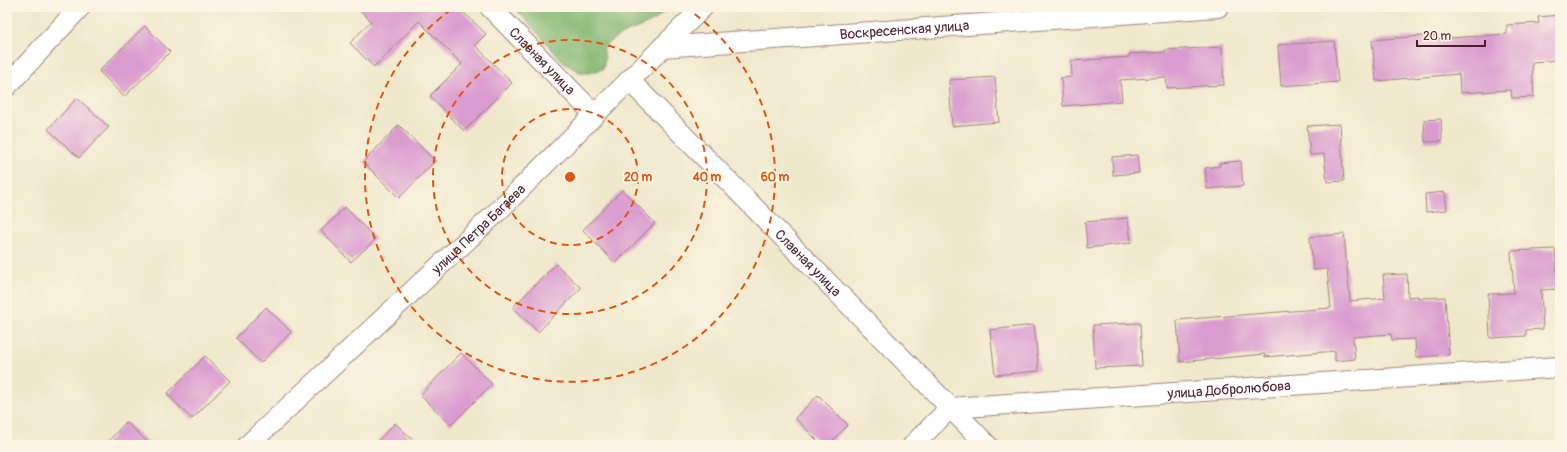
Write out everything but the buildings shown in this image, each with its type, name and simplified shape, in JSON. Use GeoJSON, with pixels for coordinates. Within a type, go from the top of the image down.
{"type":"FeatureCollection","features":[{"type":"Feature","properties":{"kind":"street"},"geometry":{"type":"LineString","coordinates":[[7,86],[80,7]]}},
{"type":"Feature","properties":{"kind":"street","name":"Славная улица"},"geometry":{"type":"LineString","coordinates":[[490,7],[594,114]]}},
{"type":"Feature","properties":{"kind":"street","name":"улица Петра Багаева"},"geometry":{"type":"LineString","coordinates":[[248,445],[496,213],[703,7]]}},
{"type":"Feature","properties":{"kind":"street","name":"Воскресенская улица"},"geometry":{"type":"LineString","coordinates":[[662,47],[1218,7]]}},
{"type":"Feature","properties":{"kind":"street","name":"Славная улица"},"geometry":{"type":"LineString","coordinates":[[629,80],[987,445]]}},
{"type":"Feature","properties":{"kind":"street","name":"улица Добролюбова"},"geometry":{"type":"LineString","coordinates":[[950,408],[1560,367]]}},
{"type":"Feature","properties":{"kind":"street"},"geometry":{"type":"LineString","coordinates":[[913,445],[950,408]]}},
{"type":"Feature","properties":{"kind":"green space"},"geometry":{"type":"Polygon","coordinates":[[[514,7],[670,7],[654,21],[619,36],[608,44],[603,50],[605,58],[603,69],[588,73],[580,72],[564,63],[514,7]]]}}]}
